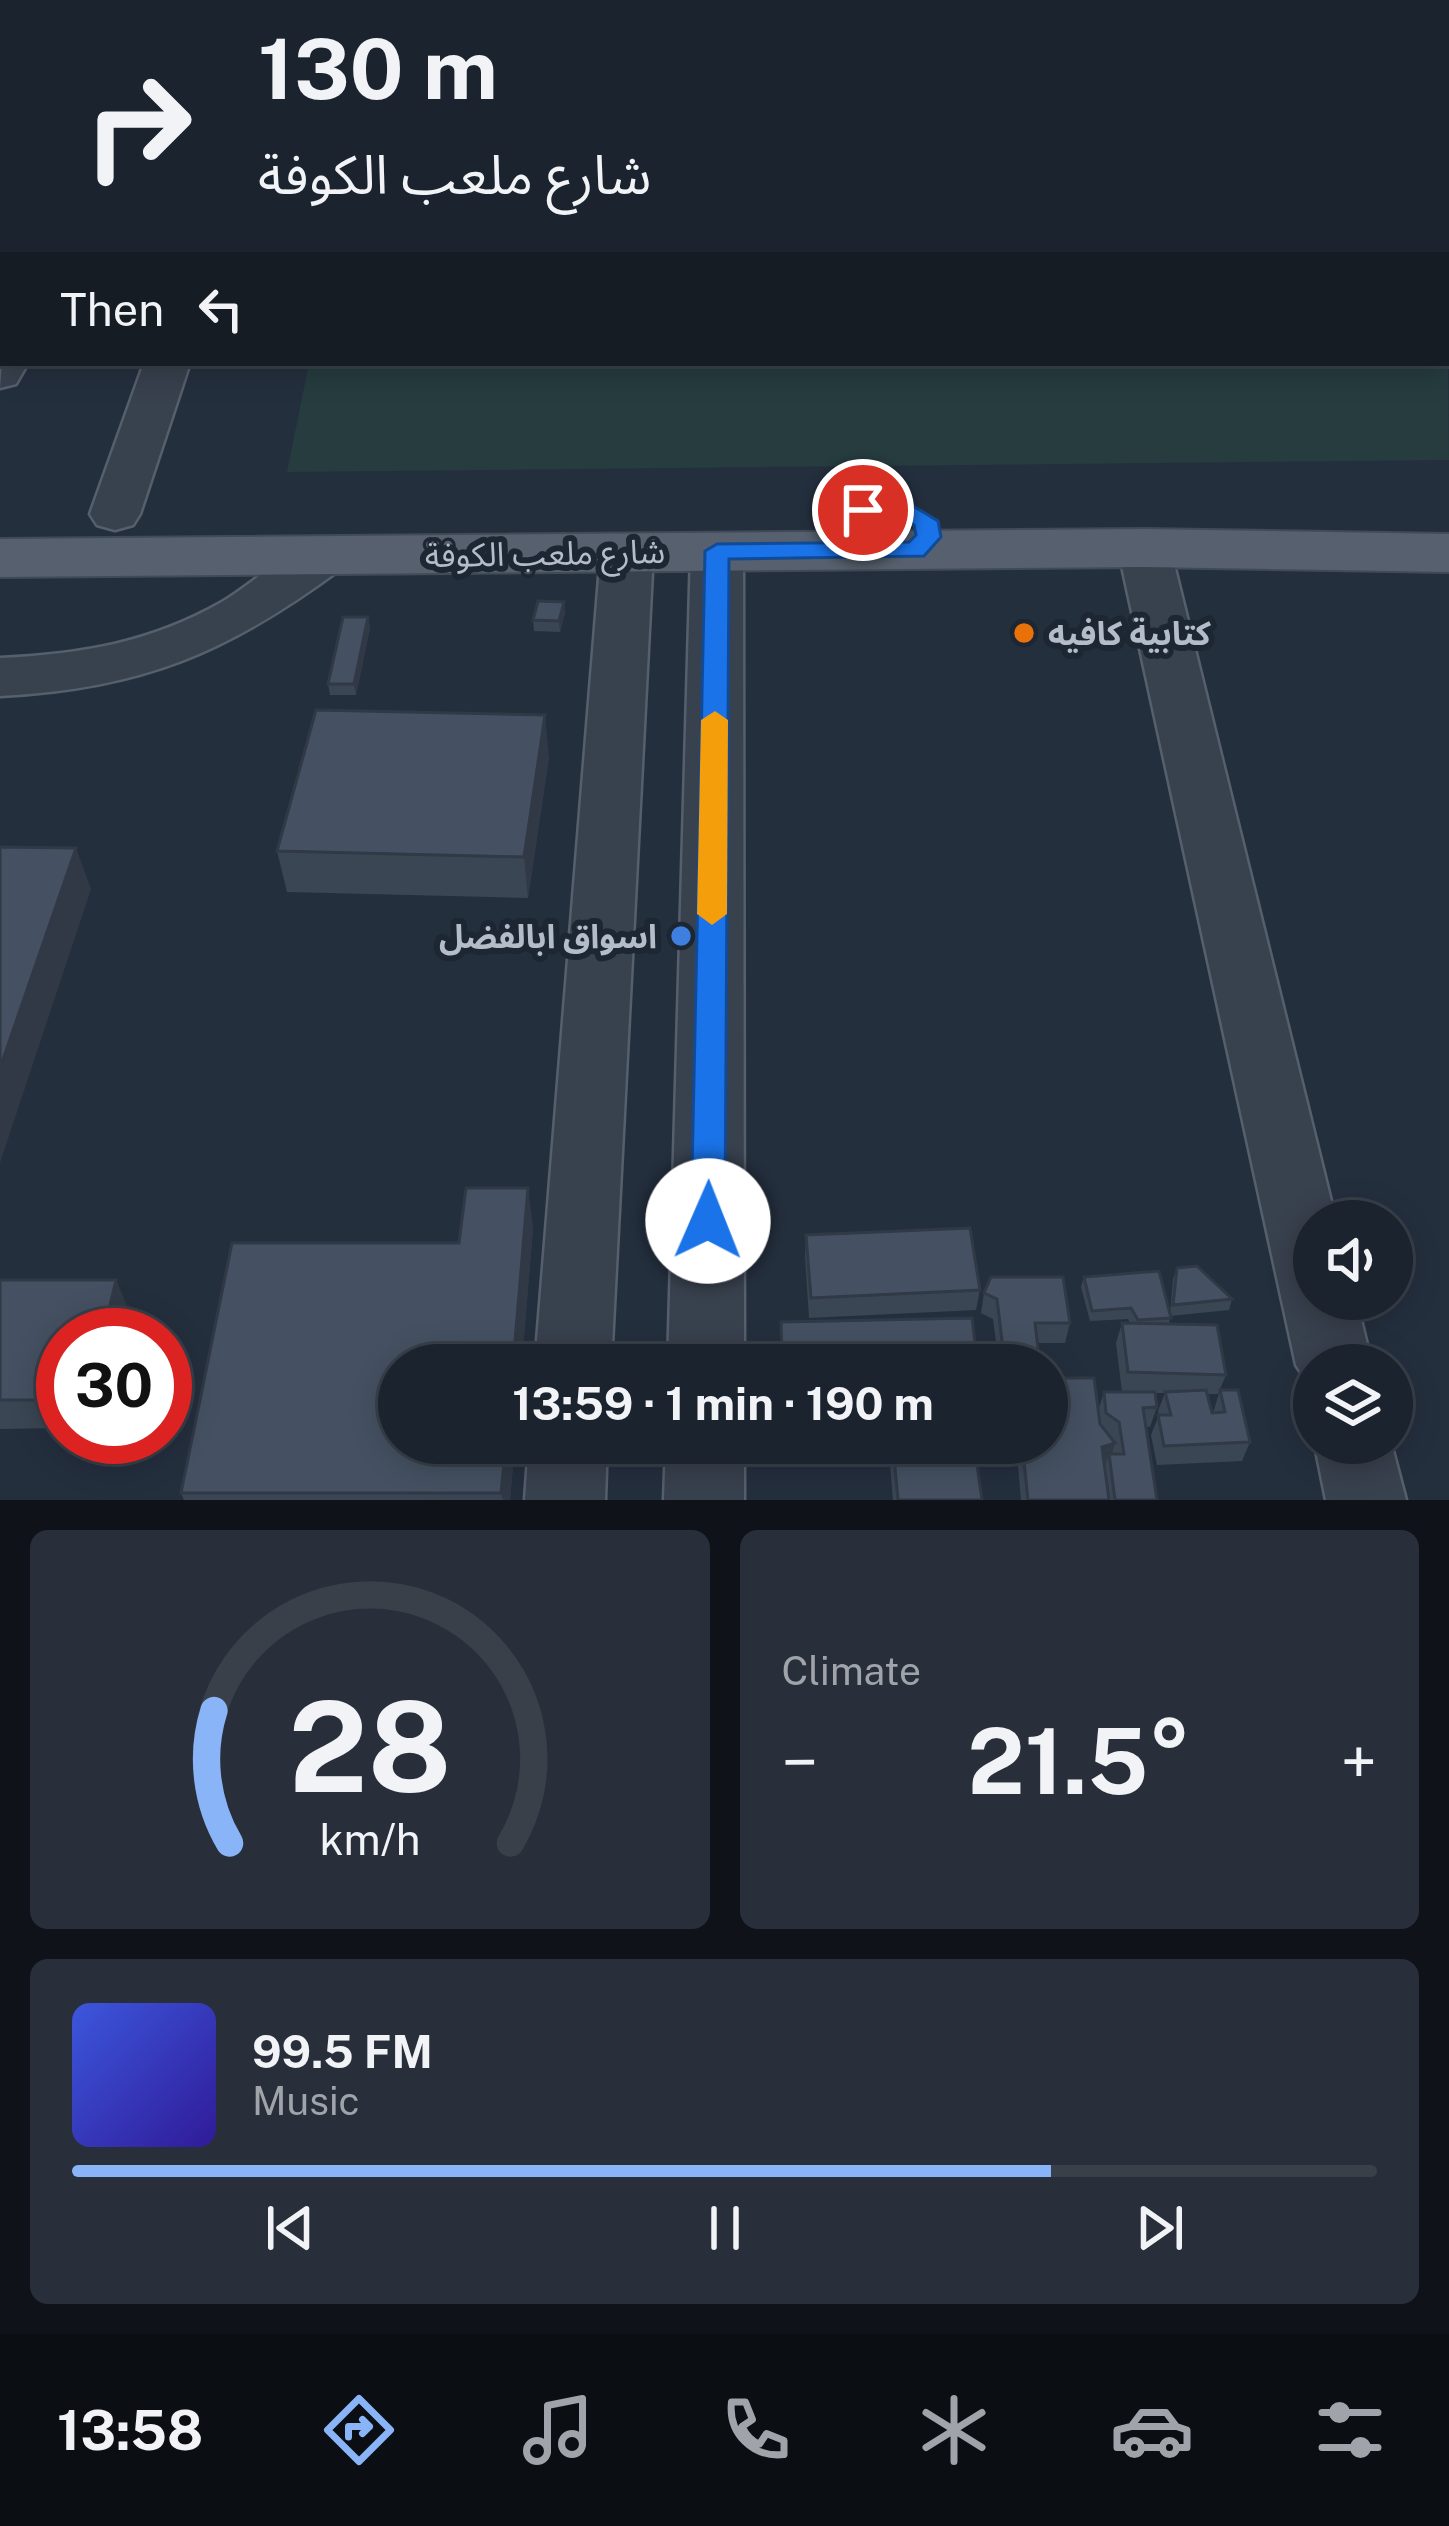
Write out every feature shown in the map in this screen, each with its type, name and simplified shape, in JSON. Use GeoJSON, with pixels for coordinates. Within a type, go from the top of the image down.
{"type":"FeatureCollection","features":[{"type":"Feature","properties":{"kind":"main road","name":"شارع ملعب الكوفة"},"geometry":{"type":"LineString","coordinates":[[0,514],[912,530],[1039,529],[1449,510]]}},
{"type":"Feature","properties":{"kind":"main road","name":"شارع ملعب الكوفة"},"geometry":{"type":"LineString","coordinates":[[1039,529],[1144,548],[1449,553]]}},
{"type":"Feature","properties":{"kind":"main road","name":"شارع ملعب الكوفة"},"geometry":{"type":"LineString","coordinates":[[0,558],[717,551],[912,530]]}},
{"type":"Feature","properties":{"kind":"street"},"geometry":{"type":"LineString","coordinates":[[115,514],[166,366]]}},
{"type":"Feature","properties":{"kind":"street"},"geometry":{"type":"LineString","coordinates":[[1144,548],[1296,1200]]}},
{"type":"Feature","properties":{"kind":"street"},"geometry":{"type":"LineString","coordinates":[[706,1344],[717,551]]}},
{"type":"Feature","properties":{"kind":"street"},"geometry":{"type":"LineString","coordinates":[[574,1344],[627,553]]}},
{"type":"Feature","properties":{"kind":"street"},"geometry":{"type":"LineString","coordinates":[[0,677],[112,669],[165,654],[214,634],[324,556]]}},
{"type":"Feature","properties":{"kind":"street"},"geometry":{"type":"LineString","coordinates":[[565,1500],[567,1464]]}},
{"type":"Feature","properties":{"kind":"street"},"geometry":{"type":"LineString","coordinates":[[704,1500],[705,1464]]}},
{"type":"Feature","properties":{"kind":"street"},"geometry":{"type":"LineString","coordinates":[[1357,1464],[1366,1500]]}},
{"type":"Feature","properties":{"kind":"green space"},"geometry":{"type":"Polygon","coordinates":[[[308,366],[1448,366],[1449,460],[287,472],[308,366]]]}},
{"type":"Feature","properties":{"kind":"building"},"geometry":{"type":"Polygon","coordinates":[[[538,601],[564,602],[559,621],[533,620],[538,601]]]}},
{"type":"Feature","properties":{"kind":"building"},"geometry":{"type":"Polygon","coordinates":[[[343,617],[368,617],[354,684],[328,684],[343,617]]]}},
{"type":"Feature","properties":{"kind":"building"},"geometry":{"type":"Polygon","coordinates":[[[316,710],[545,715],[524,857],[277,851],[316,710]]]}},
{"type":"Feature","properties":{"kind":"building"},"geometry":{"type":"Polygon","coordinates":[[[0,847],[76,848],[0,1068],[0,847]]]}},
{"type":"Feature","properties":{"kind":"building"},"geometry":{"type":"Polygon","coordinates":[[[466,1188],[528,1188],[515,1344],[378,1344],[378,1464],[504,1464],[501,1493],[181,1493],[187,1464],[192,1464],[192,1439],[232,1243],[459,1243],[466,1188]]]}},
{"type":"Feature","properties":{"kind":"building"},"geometry":{"type":"Polygon","coordinates":[[[970,1228],[980,1290],[811,1298],[806,1235],[970,1228]]]}},
{"type":"Feature","properties":{"kind":"building"},"geometry":{"type":"Polygon","coordinates":[[[1197,1266],[1232,1299],[1173,1305],[1177,1268],[1197,1266]]]}},
{"type":"Feature","properties":{"kind":"building"},"geometry":{"type":"Polygon","coordinates":[[[1159,1271],[1171,1318],[1138,1320],[1131,1308],[1092,1311],[1084,1277],[1159,1271]]]}},
{"type":"Feature","properties":{"kind":"building"},"geometry":{"type":"Polygon","coordinates":[[[991,1277],[1063,1277],[1070,1323],[1035,1323],[1038,1344],[1002,1344],[997,1299],[984,1293],[991,1277]]]}},
{"type":"Feature","properties":{"kind":"building"},"geometry":{"type":"Polygon","coordinates":[[[0,1280],[116,1280],[109,1308],[36,1308],[36,1400],[0,1400],[0,1280]]]}},
{"type":"Feature","properties":{"kind":"building"},"geometry":{"type":"Polygon","coordinates":[[[972,1318],[975,1344],[782,1344],[781,1322],[972,1318]]]}},
{"type":"Feature","properties":{"kind":"building"},"geometry":{"type":"Polygon","coordinates":[[[1122,1323],[1217,1325],[1226,1375],[1128,1372],[1122,1323]]]}},
{"type":"Feature","properties":{"kind":"building"},"geometry":{"type":"Polygon","coordinates":[[[1068,1378],[1094,1378],[1100,1424],[1115,1443],[1102,1447],[1109,1500],[1028,1500],[1024,1464],[1068,1464],[1068,1378]]]}},
{"type":"Feature","properties":{"kind":"building"},"geometry":{"type":"Polygon","coordinates":[[[1206,1390],[1212,1413],[1225,1412],[1220,1390],[1238,1390],[1250,1442],[1164,1446],[1158,1415],[1171,1415],[1165,1392],[1206,1390]]]}},
{"type":"Feature","properties":{"kind":"building"},"geometry":{"type":"Polygon","coordinates":[[[1104,1392],[1155,1392],[1157,1407],[1143,1408],[1157,1500],[1115,1500],[1109,1454],[1124,1454],[1119,1422],[1106,1413],[1104,1392]]]}},
{"type":"Feature","properties":{"kind":"building"},"geometry":{"type":"Polygon","coordinates":[[[895,1464],[977,1464],[982,1500],[898,1500],[895,1464]]]}},
{"type":"Feature","properties":{"kind":"slow traffic"},"geometry":{"type":"LineString","coordinates":[[712,914],[715,720]]}},
{"type":"Feature","properties":{"kind":"place","name":"كتابية كافيه"},"geometry":{"type":"Point","coordinates":[1024,633]}},
{"type":"Feature","properties":{"kind":"place","name":"اسواق ابالفضل"},"geometry":{"type":"Point","coordinates":[681,936]}},
{"type":"Feature","properties":{"kind":"route"},"geometry":{"type":"LineString","coordinates":[[708,1221],[717,551],[915,550],[929,537],[926,521],[908,510],[863,510]]}}]}
